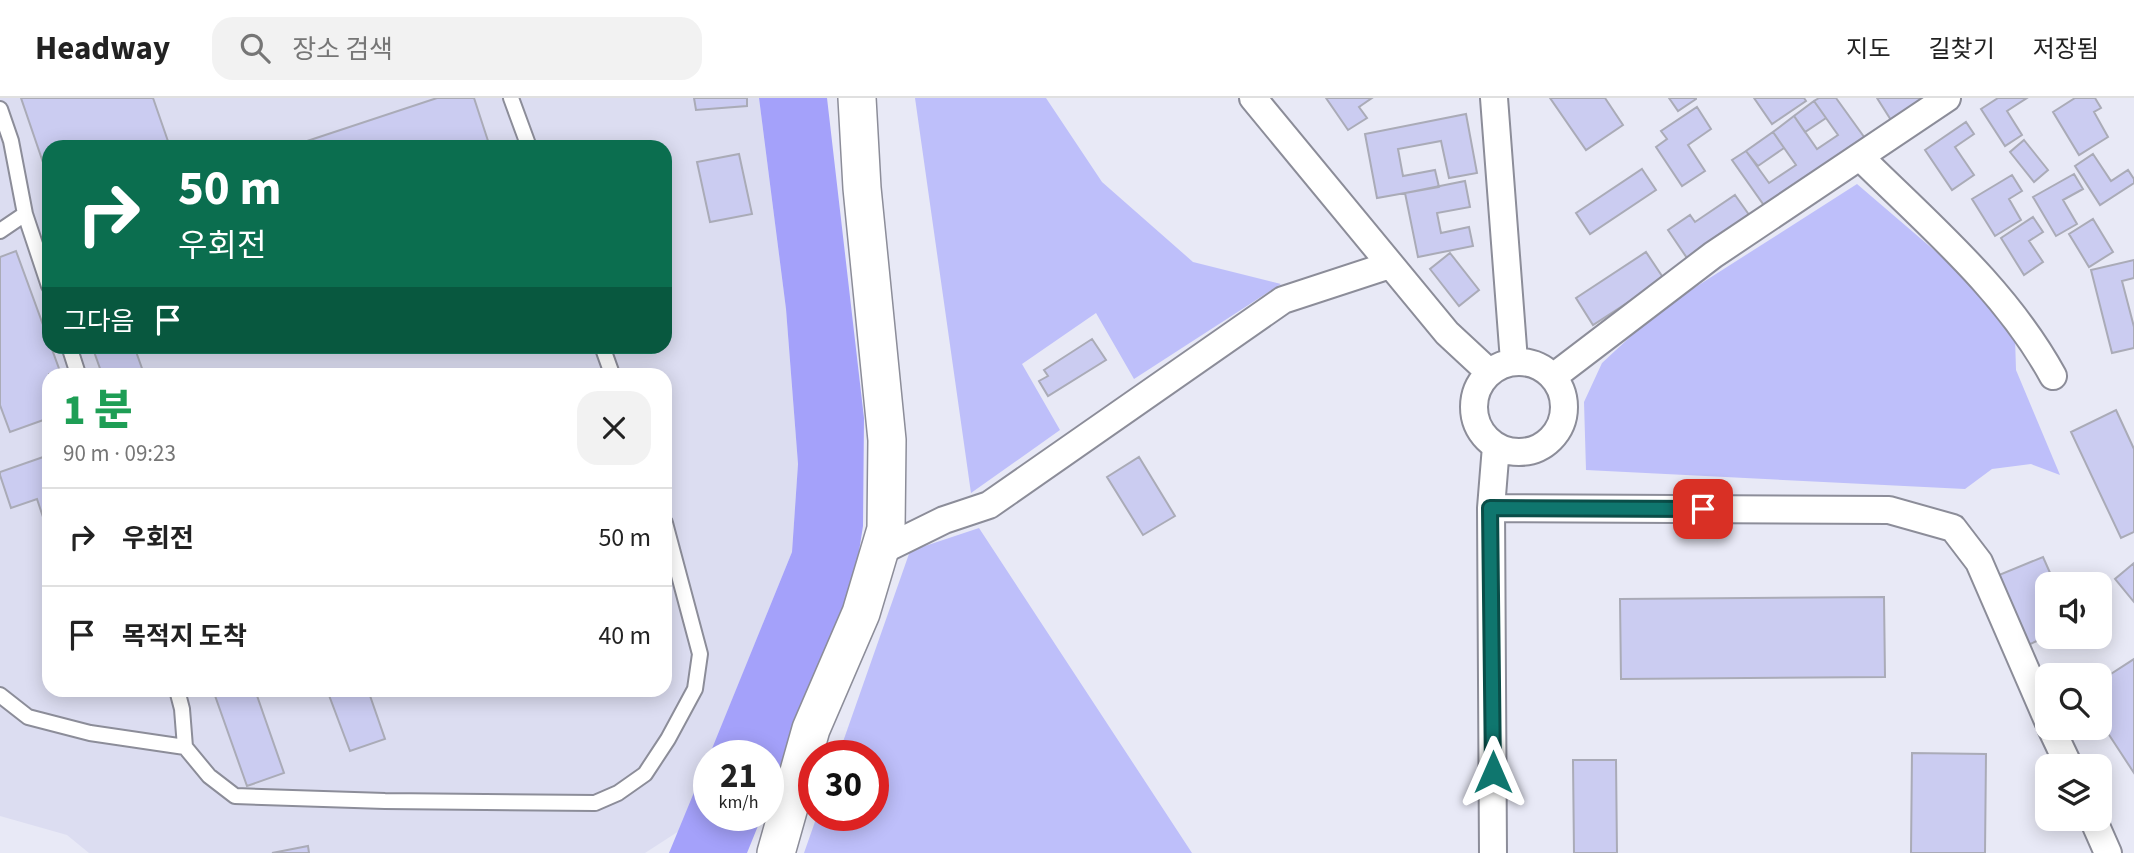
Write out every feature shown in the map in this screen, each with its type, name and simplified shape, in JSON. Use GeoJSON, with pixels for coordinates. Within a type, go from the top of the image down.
{"type":"FeatureCollection","features":[{"type":"Feature","properties":{"kind":"street"},"geometry":{"type":"LineString","coordinates":[[776,853],[811,729],[862,613],[886,529],[887,440],[862,188],[857,98]]}},
{"type":"Feature","properties":{"kind":"street"},"geometry":{"type":"LineString","coordinates":[[1253,98],[1447,332],[1489,372]]}},
{"type":"Feature","properties":{"kind":"street"},"geometry":{"type":"LineString","coordinates":[[1494,98],[1514,361]]}},
{"type":"Feature","properties":{"kind":"street"},"geometry":{"type":"LineString","coordinates":[[1553,377],[1713,255],[1947,98]]}},
{"type":"Feature","properties":{"kind":"street"},"geometry":{"type":"LineString","coordinates":[[1860,157],[1989,285],[2034,342],[2053,376]]}},
{"type":"Feature","properties":{"kind":"street"},"geometry":{"type":"LineString","coordinates":[[879,552],[944,520],[989,505],[1283,300],[1390,265]]}},
{"type":"Feature","properties":{"kind":"street"},"geometry":{"type":"LineString","coordinates":[[1514,361],[1540,366],[1553,377],[1564,402],[1563,416],[1558,429],[1543,444],[1524,452],[1509,451],[1496,446],[1485,436],[1474,411],[1480,383],[1489,372],[1514,361]]}},
{"type":"Feature","properties":{"kind":"street"},"geometry":{"type":"LineString","coordinates":[[1493,853],[1490,508],[1496,446]]}},
{"type":"Feature","properties":{"kind":"street"},"geometry":{"type":"LineString","coordinates":[[1490,508],[1889,510],[1953,528],[1979,562],[2035,691]]}},
{"type":"Feature","properties":{"kind":"street"},"geometry":{"type":"LineString","coordinates":[[2098,831],[2108,853]]}},
{"type":"Feature","properties":{"kind":"lane"},"geometry":{"type":"LineString","coordinates":[[511,98],[526,140]]}},
{"type":"Feature","properties":{"kind":"lane"},"geometry":{"type":"LineString","coordinates":[[0,109],[11,141],[25,214],[42,265]]}},
{"type":"Feature","properties":{"kind":"lane"},"geometry":{"type":"LineString","coordinates":[[0,231],[25,214]]}},
{"type":"Feature","properties":{"kind":"lane"},"geometry":{"type":"LineString","coordinates":[[179,697],[185,747],[209,776],[235,796],[595,803],[618,793],[645,774],[695,689],[700,654],[672,549]]}},
{"type":"Feature","properties":{"kind":"lane"},"geometry":{"type":"LineString","coordinates":[[0,695],[28,717],[90,733],[185,747]]}},
{"type":"Feature","properties":{"kind":"shaded area"},"geometry":{"type":"Polygon","coordinates":[[[0,98],[759,98],[786,309],[798,464],[792,552],[716,740],[693,740],[693,796],[679,831],[645,853],[89,853],[67,835],[0,816],[0,98]]]}},
{"type":"Feature","properties":{"kind":"shaded area"},"geometry":{"type":"Polygon","coordinates":[[[759,98],[827,98],[864,418],[863,526],[855,577],[784,758],[784,740],[716,740],[792,552],[798,464],[786,309],[759,98]]]}},
{"type":"Feature","properties":{"kind":"shaded area"},"geometry":{"type":"Polygon","coordinates":[[[915,98],[1046,98],[1102,182],[1193,262],[1281,284],[1134,379],[1096,313],[1022,364],[1060,430],[971,493],[915,98]]]}},
{"type":"Feature","properties":{"kind":"shaded area"},"geometry":{"type":"Polygon","coordinates":[[[1857,184],[1976,286],[2015,337],[2016,370],[2060,475],[2031,464],[1992,469],[1965,489],[1586,470],[1584,402],[1602,363],[1658,311],[1857,184]]]}},
{"type":"Feature","properties":{"kind":"shaded area"},"geometry":{"type":"Polygon","coordinates":[[[979,528],[1192,853],[804,853],[812,831],[889,831],[889,740],[844,740],[910,551],[979,528]]]}},
{"type":"Feature","properties":{"kind":"shaded area"},"geometry":{"type":"Polygon","coordinates":[[[693,795],[693,831],[756,831],[747,853],[669,853],[693,795]]]}},
{"type":"Feature","properties":{"kind":"building"},"geometry":{"type":"Polygon","coordinates":[[[21,98],[153,98],[168,140],[42,140],[42,160],[21,98]]]}},
{"type":"Feature","properties":{"kind":"building"},"geometry":{"type":"Polygon","coordinates":[[[437,98],[474,98],[488,140],[310,140],[437,98]]]}},
{"type":"Feature","properties":{"kind":"building"},"geometry":{"type":"Polygon","coordinates":[[[694,98],[747,98],[747,106],[696,110],[694,98]]]}},
{"type":"Feature","properties":{"kind":"building"},"geometry":{"type":"Polygon","coordinates":[[[1326,98],[1372,98],[1359,107],[1367,118],[1348,130],[1326,98]]]}},
{"type":"Feature","properties":{"kind":"building"},"geometry":{"type":"Polygon","coordinates":[[[1550,98],[1605,98],[1623,125],[1586,150],[1550,98]]]}},
{"type":"Feature","properties":{"kind":"building"},"geometry":{"type":"Polygon","coordinates":[[[1669,98],[1696,98],[1696,99],[1678,111],[1669,98]]]}},
{"type":"Feature","properties":{"kind":"building"},"geometry":{"type":"Polygon","coordinates":[[[1754,98],[1804,98],[1806,101],[1772,124],[1754,98]]]}},
{"type":"Feature","properties":{"kind":"building"},"geometry":{"type":"Polygon","coordinates":[[[1819,98],[1836,98],[1867,141],[1768,211],[1732,160],[1746,151],[1769,183],[1796,165],[1773,132],[1794,116],[1817,149],[1838,135],[1814,101],[1819,98]]]}},
{"type":"Feature","properties":{"kind":"building"},"geometry":{"type":"Polygon","coordinates":[[[1877,98],[1924,98],[1891,120],[1877,98]]]}},
{"type":"Feature","properties":{"kind":"building"},"geometry":{"type":"Polygon","coordinates":[[[1998,98],[2027,98],[2007,111],[2022,135],[2005,146],[1981,109],[1998,98]]]}},
{"type":"Feature","properties":{"kind":"building"},"geometry":{"type":"Polygon","coordinates":[[[2075,98],[2095,98],[2101,108],[2094,112],[2108,137],[2079,155],[2053,112],[2075,98]]]}},
{"type":"Feature","properties":{"kind":"building"},"geometry":{"type":"Polygon","coordinates":[[[1814,101],[1826,118],[1805,132],[1794,116],[1814,101]]]}},
{"type":"Feature","properties":{"kind":"building"},"geometry":{"type":"Polygon","coordinates":[[[1697,107],[1711,129],[1688,145],[1705,171],[1682,186],[1656,147],[1667,139],[1661,131],[1697,107]]]}},
{"type":"Feature","properties":{"kind":"building"},"geometry":{"type":"Polygon","coordinates":[[[1466,114],[1477,173],[1449,178],[1441,141],[1398,149],[1403,176],[1435,170],[1439,187],[1377,198],[1365,134],[1466,114]]]}},
{"type":"Feature","properties":{"kind":"building"},"geometry":{"type":"Polygon","coordinates":[[[1966,122],[1974,134],[1955,147],[1974,175],[1952,190],[1925,150],[1966,122]]]}},
{"type":"Feature","properties":{"kind":"building"},"geometry":{"type":"Polygon","coordinates":[[[1773,132],[1784,148],[1758,166],[1746,151],[1773,132]]]}},
{"type":"Feature","properties":{"kind":"building"},"geometry":{"type":"Polygon","coordinates":[[[2024,140],[2048,170],[2034,182],[2010,152],[2024,140]]]}},
{"type":"Feature","properties":{"kind":"building"},"geometry":{"type":"Polygon","coordinates":[[[739,154],[752,214],[710,222],[697,162],[739,154]]]}},
{"type":"Feature","properties":{"kind":"building"},"geometry":{"type":"Polygon","coordinates":[[[2093,154],[2111,181],[2128,170],[2134,179],[2134,183],[2100,205],[2075,166],[2093,154]]]}},
{"type":"Feature","properties":{"kind":"building"},"geometry":{"type":"Polygon","coordinates":[[[1642,169],[1656,190],[1590,234],[1576,213],[1642,169]]]}},
{"type":"Feature","properties":{"kind":"building"},"geometry":{"type":"Polygon","coordinates":[[[2074,174],[2083,189],[2063,200],[2077,224],[2056,236],[2033,197],[2074,174]]]}},
{"type":"Feature","properties":{"kind":"building"},"geometry":{"type":"Polygon","coordinates":[[[2012,175],[2022,191],[2009,199],[2021,220],[1995,236],[1972,199],[2012,175]]]}},
{"type":"Feature","properties":{"kind":"building"},"geometry":{"type":"Polygon","coordinates":[[[1465,181],[1470,207],[1437,213],[1441,233],[1469,227],[1473,246],[1418,257],[1405,193],[1465,181]]]}},
{"type":"Feature","properties":{"kind":"building"},"geometry":{"type":"Polygon","coordinates":[[[1735,195],[1752,219],[1689,261],[1668,230],[1690,215],[1695,222],[1735,195]]]}},
{"type":"Feature","properties":{"kind":"building"},"geometry":{"type":"Polygon","coordinates":[[[2033,217],[2043,232],[2029,241],[2043,262],[2024,275],[2001,238],[2033,217]]]}},
{"type":"Feature","properties":{"kind":"building"},"geometry":{"type":"Polygon","coordinates":[[[2093,219],[2113,252],[2089,267],[2069,234],[2093,219]]]}},
{"type":"Feature","properties":{"kind":"building"},"geometry":{"type":"Polygon","coordinates":[[[16,251],[42,322],[42,354],[54,354],[59,368],[42,368],[42,421],[10,432],[0,405],[0,257],[16,251]]]}},
{"type":"Feature","properties":{"kind":"building"},"geometry":{"type":"Polygon","coordinates":[[[1646,252],[1664,279],[1593,325],[1576,298],[1646,252]]]}},
{"type":"Feature","properties":{"kind":"building"},"geometry":{"type":"Polygon","coordinates":[[[1450,253],[1479,290],[1459,306],[1430,269],[1450,253]]]}},
{"type":"Feature","properties":{"kind":"building"},"geometry":{"type":"Polygon","coordinates":[[[2134,260],[2134,278],[2122,281],[2134,327],[2134,348],[2112,353],[2091,270],[2134,260]]]}},
{"type":"Feature","properties":{"kind":"building"},"geometry":{"type":"Polygon","coordinates":[[[1092,339],[1106,360],[1048,396],[1039,381],[1048,376],[1044,370],[1092,339]]]}},
{"type":"Feature","properties":{"kind":"building"},"geometry":{"type":"Polygon","coordinates":[[[95,354],[137,354],[142,368],[100,368],[95,354]]]}},
{"type":"Feature","properties":{"kind":"building"},"geometry":{"type":"Polygon","coordinates":[[[2116,410],[2134,449],[2134,532],[2121,538],[2071,432],[2116,410]]]}},
{"type":"Feature","properties":{"kind":"building"},"geometry":{"type":"Polygon","coordinates":[[[42,457],[42,514],[37,499],[11,508],[0,472],[42,457]]]}},
{"type":"Feature","properties":{"kind":"building"},"geometry":{"type":"Polygon","coordinates":[[[1139,457],[1175,516],[1143,535],[1107,477],[1139,457]]]}},
{"type":"Feature","properties":{"kind":"building"},"geometry":{"type":"Polygon","coordinates":[[[2043,557],[2050,572],[2035,572],[2035,642],[2028,645],[1999,575],[2043,557]]]}},
{"type":"Feature","properties":{"kind":"building"},"geometry":{"type":"Polygon","coordinates":[[[2134,563],[2134,602],[2115,579],[2134,563]]]}},
{"type":"Feature","properties":{"kind":"building"},"geometry":{"type":"Polygon","coordinates":[[[1884,597],[1885,677],[1621,679],[1620,599],[1884,597]]]}},
{"type":"Feature","properties":{"kind":"building"},"geometry":{"type":"Polygon","coordinates":[[[2134,659],[2134,773],[2112,739],[2112,673],[2134,659]]]}},
{"type":"Feature","properties":{"kind":"building"},"geometry":{"type":"Polygon","coordinates":[[[215,697],[257,697],[284,773],[247,786],[215,697]]]}},
{"type":"Feature","properties":{"kind":"building"},"geometry":{"type":"Polygon","coordinates":[[[330,697],[370,697],[385,739],[350,751],[330,697]]]}},
{"type":"Feature","properties":{"kind":"building"},"geometry":{"type":"Polygon","coordinates":[[[1912,753],[1986,754],[1985,853],[1911,853],[1912,753]]]}},
{"type":"Feature","properties":{"kind":"building"},"geometry":{"type":"Polygon","coordinates":[[[1573,760],[1616,760],[1617,853],[1574,853],[1573,760]]]}},
{"type":"Feature","properties":{"kind":"building"},"geometry":{"type":"Polygon","coordinates":[[[308,846],[309,853],[272,853],[308,846]]]}},
{"type":"Feature","properties":{"kind":"route"},"geometry":{"type":"LineString","coordinates":[[1493,772],[1490,508],[1703,509]]}}]}
